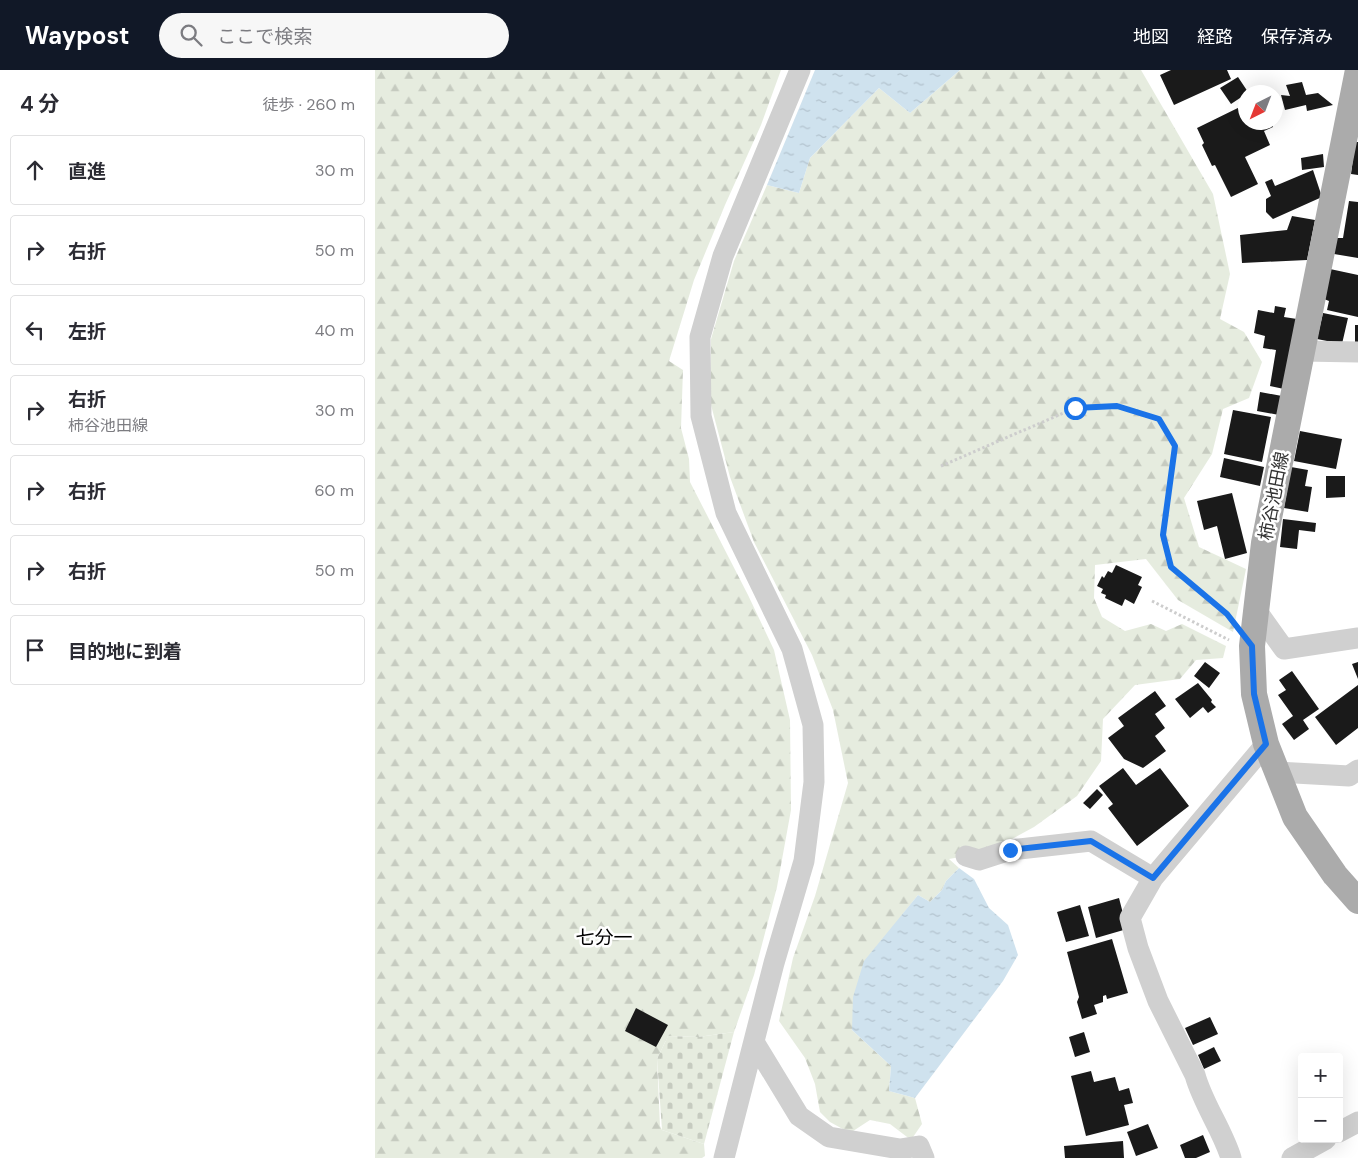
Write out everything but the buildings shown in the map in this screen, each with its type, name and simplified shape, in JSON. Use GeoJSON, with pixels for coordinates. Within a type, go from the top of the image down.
{"type":"FeatureCollection","features":[{"type":"Feature","properties":{"kind":"main road","name":"柿谷池田線"},"geometry":{"type":"LineString","coordinates":[[1358,70],[1264,543],[1252,649],[1254,694],[1266,744],[1295,818],[1335,875],[1358,901]]}},
{"type":"Feature","properties":{"kind":"street"},"geometry":{"type":"LineString","coordinates":[[725,1158],[773,963],[804,861],[814,782],[813,725],[792,649],[726,513],[701,416],[700,337],[723,256],[800,70]]}},
{"type":"Feature","properties":{"kind":"street"},"geometry":{"type":"LineString","coordinates":[[1302,351],[1358,352]]}},
{"type":"Feature","properties":{"kind":"street"},"geometry":{"type":"LineString","coordinates":[[1256,610],[1284,649],[1358,638]]}},
{"type":"Feature","properties":{"kind":"street"},"geometry":{"type":"LineString","coordinates":[[1224,1155],[1195,1075],[1158,1001],[1138,948],[1130,918],[1153,878],[1266,744]]}},
{"type":"Feature","properties":{"kind":"street"},"geometry":{"type":"LineString","coordinates":[[1277,772],[1349,776],[1358,770]]}},
{"type":"Feature","properties":{"kind":"street"},"geometry":{"type":"LineString","coordinates":[[966,856],[979,860],[1010,850],[1091,841],[1153,878]]}},
{"type":"Feature","properties":{"kind":"street"},"geometry":{"type":"LineString","coordinates":[[754,1042],[799,1116],[829,1137],[899,1148],[919,1146],[924,1158]]}},
{"type":"Feature","properties":{"kind":"street"},"geometry":{"type":"LineString","coordinates":[[1343,1130],[1358,1122]]}},
{"type":"Feature","properties":{"kind":"street"},"geometry":{"type":"LineString","coordinates":[[1291,1158],[1319,1143]]}},
{"type":"Feature","properties":{"kind":"path"},"geometry":{"type":"LineString","coordinates":[[941,466],[1075,408],[1117,406],[1159,419],[1175,446],[1163,535],[1171,567],[1227,614],[1252,649]]}},
{"type":"Feature","properties":{"kind":"path"},"geometry":{"type":"LineString","coordinates":[[1152,601],[1252,649]]}},
{"type":"Feature","properties":{"kind":"green space"},"geometry":{"type":"Polygon","coordinates":[[[375,70],[781,70],[761,125],[694,280],[669,361],[683,370],[681,428],[689,459],[690,482],[774,650],[790,720],[791,810],[777,887],[754,975],[734,1032],[698,1037],[668,1036],[657,1059],[660,1126],[662,1130],[704,1144],[705,1156],[702,1158],[375,1158],[375,70]]]}},
{"type":"Feature","properties":{"kind":"green space"},"geometry":{"type":"Polygon","coordinates":[[[960,70],[1141,70],[1213,194],[1230,274],[1220,319],[1244,332],[1262,362],[1249,398],[1223,409],[1212,454],[1184,498],[1199,547],[1246,569],[1233,632],[1178,600],[1146,559],[1095,565],[1094,598],[1102,617],[1125,631],[1151,624],[1166,631],[1182,624],[1226,646],[1223,658],[1196,660],[1180,679],[1135,685],[1103,719],[1101,761],[1077,796],[1034,827],[988,852],[949,859],[959,868],[946,881],[942,890],[930,902],[918,895],[902,915],[852,1030],[891,1066],[889,1091],[915,1098],[922,1124],[911,1140],[890,1124],[870,1120],[850,1133],[830,1122],[820,1112],[815,1084],[805,1058],[779,1021],[793,958],[815,896],[848,783],[833,710],[812,655],[754,542],[730,477],[711,405],[711,339],[734,261],[767,185],[799,193],[810,158],[879,88],[910,113],[960,70]]]}},
{"type":"Feature","properties":{"kind":"green space"},"geometry":{"type":"Polygon","coordinates":[[[734,1032],[704,1144],[662,1130],[657,1059],[668,1036],[698,1037],[734,1032]]]}},
{"type":"Feature","properties":{"kind":"water"},"geometry":{"type":"Polygon","coordinates":[[[815,70],[960,70],[910,113],[879,88],[810,158],[799,193],[767,185],[815,70]]]}},
{"type":"Feature","properties":{"kind":"water"},"geometry":{"type":"Polygon","coordinates":[[[959,868],[974,879],[989,908],[1008,925],[1018,955],[1003,981],[915,1098],[889,1091],[891,1066],[852,1030],[853,997],[864,961],[918,895],[930,902],[959,868]]]}},
{"type":"Feature","properties":{"kind":"district","name":"七分一"},"geometry":{"type":"Point","coordinates":[604,937]}},
{"type":"Feature","properties":{"kind":"route"},"geometry":{"type":"LineString","coordinates":[[1010,850],[1091,841],[1153,878],[1266,744],[1254,694],[1252,646],[1227,614],[1171,567],[1163,535],[1175,446],[1159,419],[1117,406],[1075,408]]}}]}
